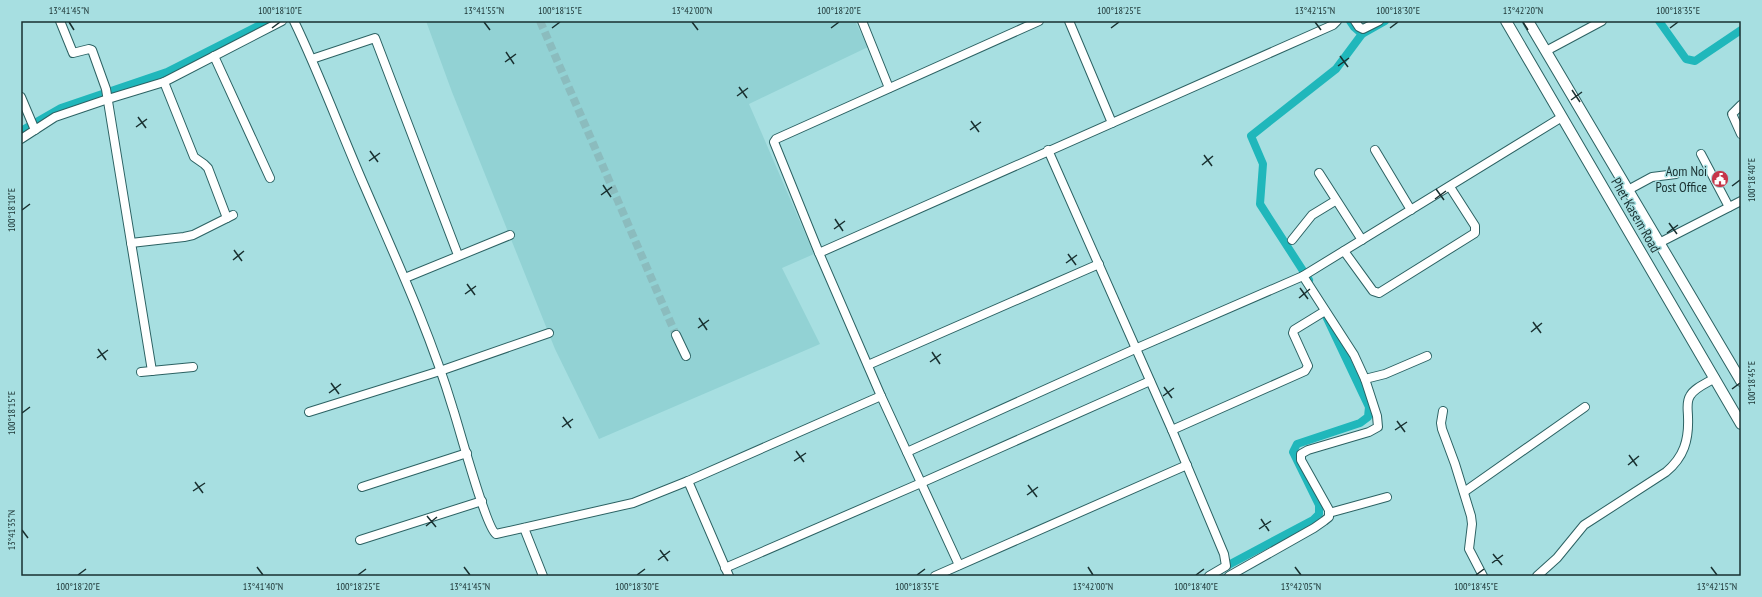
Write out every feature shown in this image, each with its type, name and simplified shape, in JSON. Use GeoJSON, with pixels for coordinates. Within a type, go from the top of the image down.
{"type":"FeatureCollection","features":[{"type":"Feature","properties":{"kind":"main road","name":"Phet Kasem Road"},"geometry":{"type":"LineString","coordinates":[[1506,21],[1741,424]]}},
{"type":"Feature","properties":{"kind":"main road","name":"Phet Kasem Road"},"geometry":{"type":"LineString","coordinates":[[1528,21],[1741,381]]}},
{"type":"Feature","properties":{"kind":"street"},"geometry":{"type":"LineString","coordinates":[[60,21],[73,53],[76,54],[89,48],[94,53],[107,95],[152,371]]}},
{"type":"Feature","properties":{"kind":"street"},"geometry":{"type":"LineString","coordinates":[[21,139],[33,126],[107,95],[164,82],[282,21]]}},
{"type":"Feature","properties":{"kind":"street"},"geometry":{"type":"LineString","coordinates":[[294,21],[312,59],[405,278],[440,371],[492,531],[496,534],[633,503],[688,481],[881,396]]}},
{"type":"Feature","properties":{"kind":"street"},"geometry":{"type":"LineString","coordinates":[[862,21],[889,88]]}},
{"type":"Feature","properties":{"kind":"street"},"geometry":{"type":"LineString","coordinates":[[959,565],[881,396],[819,253],[774,142],[776,139],[1039,21]]}},
{"type":"Feature","properties":{"kind":"street"},"geometry":{"type":"LineString","coordinates":[[1069,21],[1112,123]]}},
{"type":"Feature","properties":{"kind":"street"},"geometry":{"type":"LineString","coordinates":[[819,253],[1048,150],[1333,25],[1337,21]]}},
{"type":"Feature","properties":{"kind":"street"},"geometry":{"type":"LineString","coordinates":[[1355,21],[1359,27],[1363,29],[1379,21]]}},
{"type":"Feature","properties":{"kind":"street"},"geometry":{"type":"LineString","coordinates":[[1546,51],[1602,21]]}},
{"type":"Feature","properties":{"kind":"street"},"geometry":{"type":"LineString","coordinates":[[312,59],[376,38],[458,255]]}},
{"type":"Feature","properties":{"kind":"street"},"geometry":{"type":"LineString","coordinates":[[214,56],[270,178]]}},
{"type":"Feature","properties":{"kind":"street"},"geometry":{"type":"LineString","coordinates":[[131,243],[193,235],[230,216],[208,168],[194,157],[164,82]]}},
{"type":"Feature","properties":{"kind":"street"},"geometry":{"type":"LineString","coordinates":[[21,97],[33,126]]}},
{"type":"Feature","properties":{"kind":"street"},"geometry":{"type":"LineString","coordinates":[[1741,105],[1732,114],[1741,134]]}},
{"type":"Feature","properties":{"kind":"street"},"geometry":{"type":"LineString","coordinates":[[907,452],[1135,349],[1305,275],[1562,117]]}},
{"type":"Feature","properties":{"kind":"street"},"geometry":{"type":"LineString","coordinates":[[1048,150],[1172,430],[1226,560],[1226,566],[1224,568],[1209,576]]}},
{"type":"Feature","properties":{"kind":"street"},"geometry":{"type":"LineString","coordinates":[[1375,150],[1411,210]]}},
{"type":"Feature","properties":{"kind":"street"},"geometry":{"type":"LineString","coordinates":[[1701,154],[1729,207]]}},
{"type":"Feature","properties":{"kind":"street"},"geometry":{"type":"LineString","coordinates":[[1318,173],[1362,240]]}},
{"type":"Feature","properties":{"kind":"street"},"geometry":{"type":"LineString","coordinates":[[1628,190],[1652,177],[1676,174]]}},
{"type":"Feature","properties":{"kind":"street"},"geometry":{"type":"LineString","coordinates":[[1344,251],[1373,291],[1378,293],[1475,233],[1475,226],[1450,186]]}},
{"type":"Feature","properties":{"kind":"street"},"geometry":{"type":"LineString","coordinates":[[1292,240],[1312,215],[1335,201]]}},
{"type":"Feature","properties":{"kind":"street"},"geometry":{"type":"LineString","coordinates":[[1659,243],[1741,201]]}},
{"type":"Feature","properties":{"kind":"street"},"geometry":{"type":"LineString","coordinates":[[405,278],[510,235]]}},
{"type":"Feature","properties":{"kind":"street"},"geometry":{"type":"LineString","coordinates":[[868,365],[1099,264]]}},
{"type":"Feature","properties":{"kind":"street"},"geometry":{"type":"LineString","coordinates":[[1305,275],[1325,311],[1354,355],[1365,379],[1377,416],[1378,427],[1368,432],[1308,450],[1302,454],[1301,460],[1329,513]]}},
{"type":"Feature","properties":{"kind":"street"},"geometry":{"type":"LineString","coordinates":[[1172,430],[1305,371],[1308,366],[1293,332],[1325,311]]}},
{"type":"Feature","properties":{"kind":"street"},"geometry":{"type":"LineString","coordinates":[[309,412],[440,371],[549,332]]}},
{"type":"Feature","properties":{"kind":"street"},"geometry":{"type":"LineString","coordinates":[[676,335],[686,356]]}},
{"type":"Feature","properties":{"kind":"street"},"geometry":{"type":"LineString","coordinates":[[1365,379],[1385,374],[1427,356]]}},
{"type":"Feature","properties":{"kind":"street"},"geometry":{"type":"LineString","coordinates":[[141,372],[193,367]]}},
{"type":"Feature","properties":{"kind":"street"},"geometry":{"type":"LineString","coordinates":[[1537,576],[1557,558],[1584,525],[1676,464],[1686,446],[1689,428],[1688,404],[1690,396],[1715,378]]}},
{"type":"Feature","properties":{"kind":"street"},"geometry":{"type":"LineString","coordinates":[[688,481],[727,572],[921,483],[1150,381]]}},
{"type":"Feature","properties":{"kind":"street"},"geometry":{"type":"LineString","coordinates":[[1464,492],[1585,407]]}},
{"type":"Feature","properties":{"kind":"street"},"geometry":{"type":"LineString","coordinates":[[1443,411],[1441,423],[1442,429],[1464,492],[1472,524],[1469,549],[1483,576]]}},
{"type":"Feature","properties":{"kind":"street"},"geometry":{"type":"LineString","coordinates":[[362,486],[467,453]]}},
{"type":"Feature","properties":{"kind":"street"},"geometry":{"type":"LineString","coordinates":[[935,576],[1187,465]]}},
{"type":"Feature","properties":{"kind":"street"},"geometry":{"type":"LineString","coordinates":[[1228,576],[1324,522],[1329,513],[1387,497]]}},
{"type":"Feature","properties":{"kind":"street"},"geometry":{"type":"LineString","coordinates":[[360,540],[482,501]]}},
{"type":"Feature","properties":{"kind":"street"},"geometry":{"type":"LineString","coordinates":[[524,528],[543,576]]}},
{"type":"Feature","properties":{"kind":"shaded area"},"geometry":{"type":"Polygon","coordinates":[[[426,21],[855,21],[868,47],[749,104],[814,254],[782,268],[820,344],[599,439],[555,349],[452,92],[426,21]]]}},
{"type":"Feature","properties":{"kind":"waterway"},"geometry":{"type":"LineString","coordinates":[[21,131],[61,108],[167,72],[268,21]]}},
{"type":"Feature","properties":{"kind":"waterway"},"geometry":{"type":"LineString","coordinates":[[1350,21],[1362,34]]}},
{"type":"Feature","properties":{"kind":"waterway"},"geometry":{"type":"LineString","coordinates":[[1309,280],[1260,204],[1263,164],[1251,136],[1336,69],[1362,34],[1385,21]]}},
{"type":"Feature","properties":{"kind":"waterway"},"geometry":{"type":"LineString","coordinates":[[1659,21],[1686,59],[1695,61],[1741,30]]}},
{"type":"Feature","properties":{"kind":"waterway"},"geometry":{"type":"LineString","coordinates":[[1221,569],[1313,520],[1319,514],[1319,505],[1293,452],[1297,444],[1360,423],[1368,417],[1369,407],[1324,312]]}},
{"type":"Feature","properties":{"kind":"tunnel"},"geometry":{"type":"LineString","coordinates":[[540,21],[676,335]]}},
{"type":"Feature","properties":{"kind":"place","name":"Aom Noi Post Office"},"geometry":{"type":"Point","coordinates":[1720,179]}}]}
